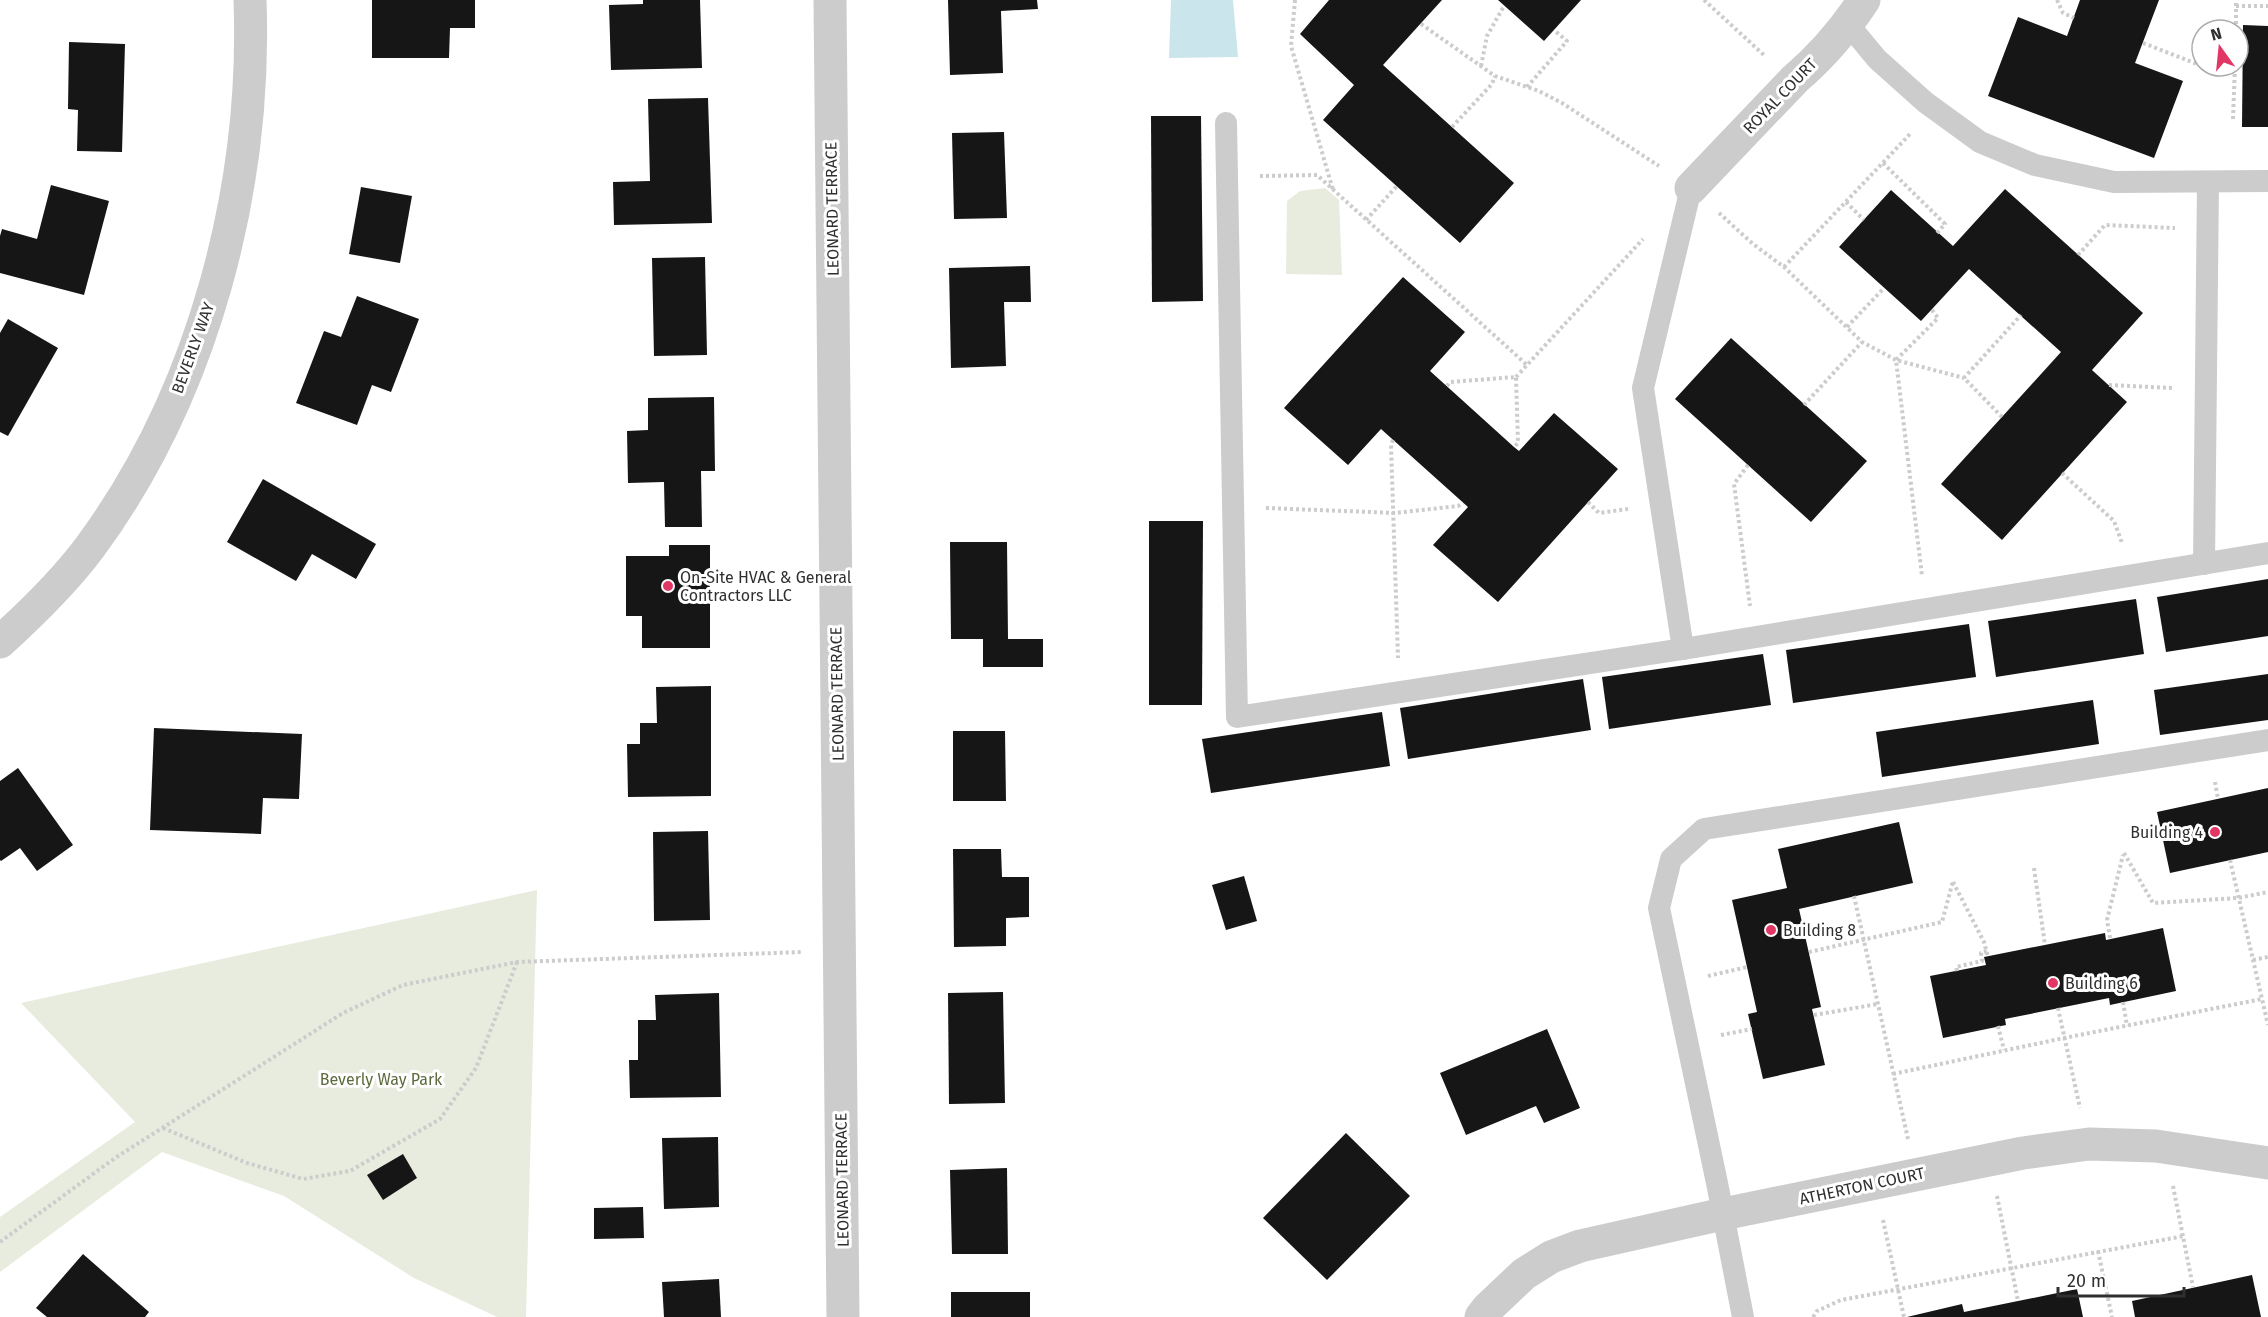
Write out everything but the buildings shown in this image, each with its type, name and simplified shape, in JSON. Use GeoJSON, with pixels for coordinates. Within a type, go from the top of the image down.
{"type":"FeatureCollection","features":[{"type":"Feature","properties":{"kind":"street","name":"BEVERLY WAY"},"geometry":{"type":"LineString","coordinates":[[0,642],[33,612],[90,547],[120,501],[138,473],[166,419],[202,332],[228,240],[244,141],[252,40],[250,0]]}},
{"type":"Feature","properties":{"kind":"street","name":"LEONARD TERRACE"},"geometry":{"type":"LineString","coordinates":[[830,0],[843,1317]]}},
{"type":"Feature","properties":{"kind":"street","name":"ROYAL COURT"},"geometry":{"type":"LineString","coordinates":[[1691,188],[1810,66],[1856,12]]}},
{"type":"Feature","properties":{"kind":"street","name":"ATHERTON COURT"},"geometry":{"type":"LineString","coordinates":[[1481,1317],[1524,1274],[1551,1257],[1580,1246],[1723,1214],[1990,1160],[2089,1144],[2165,1147],[2268,1162]]}},
{"type":"Feature","properties":{"kind":"lane"},"geometry":{"type":"LineString","coordinates":[[1856,12],[1878,59],[1934,109],[1980,142],[2035,165],[2114,182],[2268,181]]}},
{"type":"Feature","properties":{"kind":"lane"},"geometry":{"type":"LineString","coordinates":[[1226,123],[1237,717],[1753,638],[2268,554]]}},
{"type":"Feature","properties":{"kind":"lane"},"geometry":{"type":"LineString","coordinates":[[2204,564],[2208,182]]}},
{"type":"Feature","properties":{"kind":"lane"},"geometry":{"type":"LineString","coordinates":[[1683,649],[1643,388],[1691,188]]}},
{"type":"Feature","properties":{"kind":"lane"},"geometry":{"type":"LineString","coordinates":[[1743,1317],[1659,908],[1671,859],[1704,829],[2268,740]]}},
{"type":"Feature","properties":{"kind":"path"},"geometry":{"type":"LineString","coordinates":[[1295,0],[1291,46],[1333,190]]}},
{"type":"Feature","properties":{"kind":"path"},"geometry":{"type":"LineString","coordinates":[[1704,0],[1744,39],[1795,79]]}},
{"type":"Feature","properties":{"kind":"path"},"geometry":{"type":"LineString","coordinates":[[2057,0],[2063,13],[2074,18]]}},
{"type":"Feature","properties":{"kind":"path"},"geometry":{"type":"LineString","coordinates":[[2236,0],[2236,18]]}},
{"type":"Feature","properties":{"kind":"path"},"geometry":{"type":"LineString","coordinates":[[1481,66],[1487,36],[1504,6]]}},
{"type":"Feature","properties":{"kind":"path"},"geometry":{"type":"LineString","coordinates":[[2236,6],[2268,6]]}},
{"type":"Feature","properties":{"kind":"path"},"geometry":{"type":"LineString","coordinates":[[1421,24],[1495,76],[1527,87],[1572,109],[1691,188],[1753,244],[1784,267],[1862,342],[1896,360],[1964,378],[2002,417]]}},
{"type":"Feature","properties":{"kind":"path"},"geometry":{"type":"LineString","coordinates":[[1527,87],[1567,41],[1554,30]]}},
{"type":"Feature","properties":{"kind":"path"},"geometry":{"type":"LineString","coordinates":[[2143,43],[2190,61]]}},
{"type":"Feature","properties":{"kind":"path"},"geometry":{"type":"LineString","coordinates":[[1452,127],[1492,84],[1495,76]]}},
{"type":"Feature","properties":{"kind":"path"},"geometry":{"type":"LineString","coordinates":[[2233,118],[2235,78]]}},
{"type":"Feature","properties":{"kind":"path"},"geometry":{"type":"LineString","coordinates":[[1784,267],[1934,109]]}},
{"type":"Feature","properties":{"kind":"path"},"geometry":{"type":"LineString","coordinates":[[1883,163],[1945,224],[1937,232]]}},
{"type":"Feature","properties":{"kind":"path"},"geometry":{"type":"LineString","coordinates":[[1227,178],[1317,175],[1527,365]]}},
{"type":"Feature","properties":{"kind":"path"},"geometry":{"type":"LineString","coordinates":[[1366,220],[1397,186]]}},
{"type":"Feature","properties":{"kind":"path"},"geometry":{"type":"LineString","coordinates":[[1846,202],[1864,220]]}},
{"type":"Feature","properties":{"kind":"path"},"geometry":{"type":"LineString","coordinates":[[2078,255],[2105,225],[2208,231]]}},
{"type":"Feature","properties":{"kind":"path"},"geometry":{"type":"LineString","coordinates":[[1447,386],[1450,382],[1516,377],[1644,238]]}},
{"type":"Feature","properties":{"kind":"path"},"geometry":{"type":"LineString","coordinates":[[1847,327],[1884,288]]}},
{"type":"Feature","properties":{"kind":"path"},"geometry":{"type":"LineString","coordinates":[[1896,360],[1938,318],[1932,310]]}},
{"type":"Feature","properties":{"kind":"path"},"geometry":{"type":"LineString","coordinates":[[1964,378],[2021,315]]}},
{"type":"Feature","properties":{"kind":"path"},"geometry":{"type":"LineString","coordinates":[[1804,405],[1862,342]]}},
{"type":"Feature","properties":{"kind":"path"},"geometry":{"type":"LineString","coordinates":[[1896,360],[1927,609]]}},
{"type":"Feature","properties":{"kind":"path"},"geometry":{"type":"LineString","coordinates":[[1514,447],[1518,443],[1516,377]]}},
{"type":"Feature","properties":{"kind":"path"},"geometry":{"type":"LineString","coordinates":[[2109,386],[2206,389]]}},
{"type":"Feature","properties":{"kind":"path"},"geometry":{"type":"LineString","coordinates":[[1394,440],[1391,445],[1400,692]]}},
{"type":"Feature","properties":{"kind":"path"},"geometry":{"type":"LineString","coordinates":[[1748,465],[1734,484],[1753,638]]}},
{"type":"Feature","properties":{"kind":"path"},"geometry":{"type":"LineString","coordinates":[[2062,474],[2115,522],[2130,576]]}},
{"type":"Feature","properties":{"kind":"path"},"geometry":{"type":"LineString","coordinates":[[1588,502],[1599,513],[1661,504]]}},
{"type":"Feature","properties":{"kind":"path"},"geometry":{"type":"LineString","coordinates":[[1232,506],[1395,513],[1458,506],[1463,503]]}},
{"type":"Feature","properties":{"kind":"path"},"geometry":{"type":"LineString","coordinates":[[2110,938],[2107,920],[2124,853],[2153,903],[2238,898],[2268,892]]}},
{"type":"Feature","properties":{"kind":"path"},"geometry":{"type":"LineString","coordinates":[[2230,860],[2268,1025]]}},
{"type":"Feature","properties":{"kind":"path"},"geometry":{"type":"LineString","coordinates":[[2034,868],[2045,945]]}},
{"type":"Feature","properties":{"kind":"path"},"geometry":{"type":"LineString","coordinates":[[1809,952],[1942,921],[1953,881],[1984,942],[1987,954],[1981,953],[1982,961],[1956,967],[1957,971]]}},
{"type":"Feature","properties":{"kind":"path"},"geometry":{"type":"LineString","coordinates":[[1854,896],[1916,1175]]}},
{"type":"Feature","properties":{"kind":"path"},"geometry":{"type":"LineString","coordinates":[[0,1242],[115,1158],[162,1128],[343,1013],[403,985],[517,962],[840,950]]}},
{"type":"Feature","properties":{"kind":"path"},"geometry":{"type":"LineString","coordinates":[[2253,960],[2268,957]]}},
{"type":"Feature","properties":{"kind":"path"},"geometry":{"type":"LineString","coordinates":[[162,1128],[247,1163],[303,1179],[350,1171],[440,1119],[476,1068],[517,962]]}},
{"type":"Feature","properties":{"kind":"path"},"geometry":{"type":"LineString","coordinates":[[1675,982],[1746,967]]}},
{"type":"Feature","properties":{"kind":"path"},"geometry":{"type":"LineString","coordinates":[[1893,1074],[2262,999]]}},
{"type":"Feature","properties":{"kind":"path"},"geometry":{"type":"LineString","coordinates":[[2122,1002],[2127,1026]]}},
{"type":"Feature","properties":{"kind":"path"},"geometry":{"type":"LineString","coordinates":[[1814,1015],[1878,1004]]}},
{"type":"Feature","properties":{"kind":"path"},"geometry":{"type":"LineString","coordinates":[[2058,1008],[2089,1144]]}},
{"type":"Feature","properties":{"kind":"path"},"geometry":{"type":"LineString","coordinates":[[1998,1026],[2004,1050]]}},
{"type":"Feature","properties":{"kind":"path"},"geometry":{"type":"LineString","coordinates":[[2165,1147],[2193,1287]]}},
{"type":"Feature","properties":{"kind":"path"},"geometry":{"type":"LineString","coordinates":[[1990,1160],[2018,1301]]}},
{"type":"Feature","properties":{"kind":"path"},"geometry":{"type":"LineString","coordinates":[[1875,1184],[1904,1317]]}},
{"type":"Feature","properties":{"kind":"path"},"geometry":{"type":"LineString","coordinates":[[1813,1317],[1817,1311],[1841,1300],[2184,1236]]}},
{"type":"Feature","properties":{"kind":"path"},"geometry":{"type":"LineString","coordinates":[[2098,1251],[2112,1317]]}},
{"type":"Feature","properties":{"kind":"green space"},"geometry":{"type":"Polygon","coordinates":[[[1325,188],[1339,200],[1342,275],[1286,274],[1287,201],[1300,191],[1325,188]]]}},
{"type":"Feature","properties":{"kind":"green space","name":"Beverly Way Park"},"geometry":{"type":"Polygon","coordinates":[[[537,890],[526,1317],[497,1317],[414,1278],[284,1196],[162,1152],[0,1272],[0,1217],[135,1122],[21,1003],[537,890]]]}},
{"type":"Feature","properties":{"kind":"water"},"geometry":{"type":"Polygon","coordinates":[[[1171,0],[1233,0],[1238,57],[1169,58],[1171,0]]]}},
{"type":"Feature","properties":{"kind":"place","name":"On-Site HVAC & General Contractors LLC"},"geometry":{"type":"Point","coordinates":[668,586]}},
{"type":"Feature","properties":{"kind":"place","name":"Building 4"},"geometry":{"type":"Point","coordinates":[2215,832]}},
{"type":"Feature","properties":{"kind":"place","name":"Building 8"},"geometry":{"type":"Point","coordinates":[1771,930]}},
{"type":"Feature","properties":{"kind":"place","name":"Building 6"},"geometry":{"type":"Point","coordinates":[2053,983]}}]}
